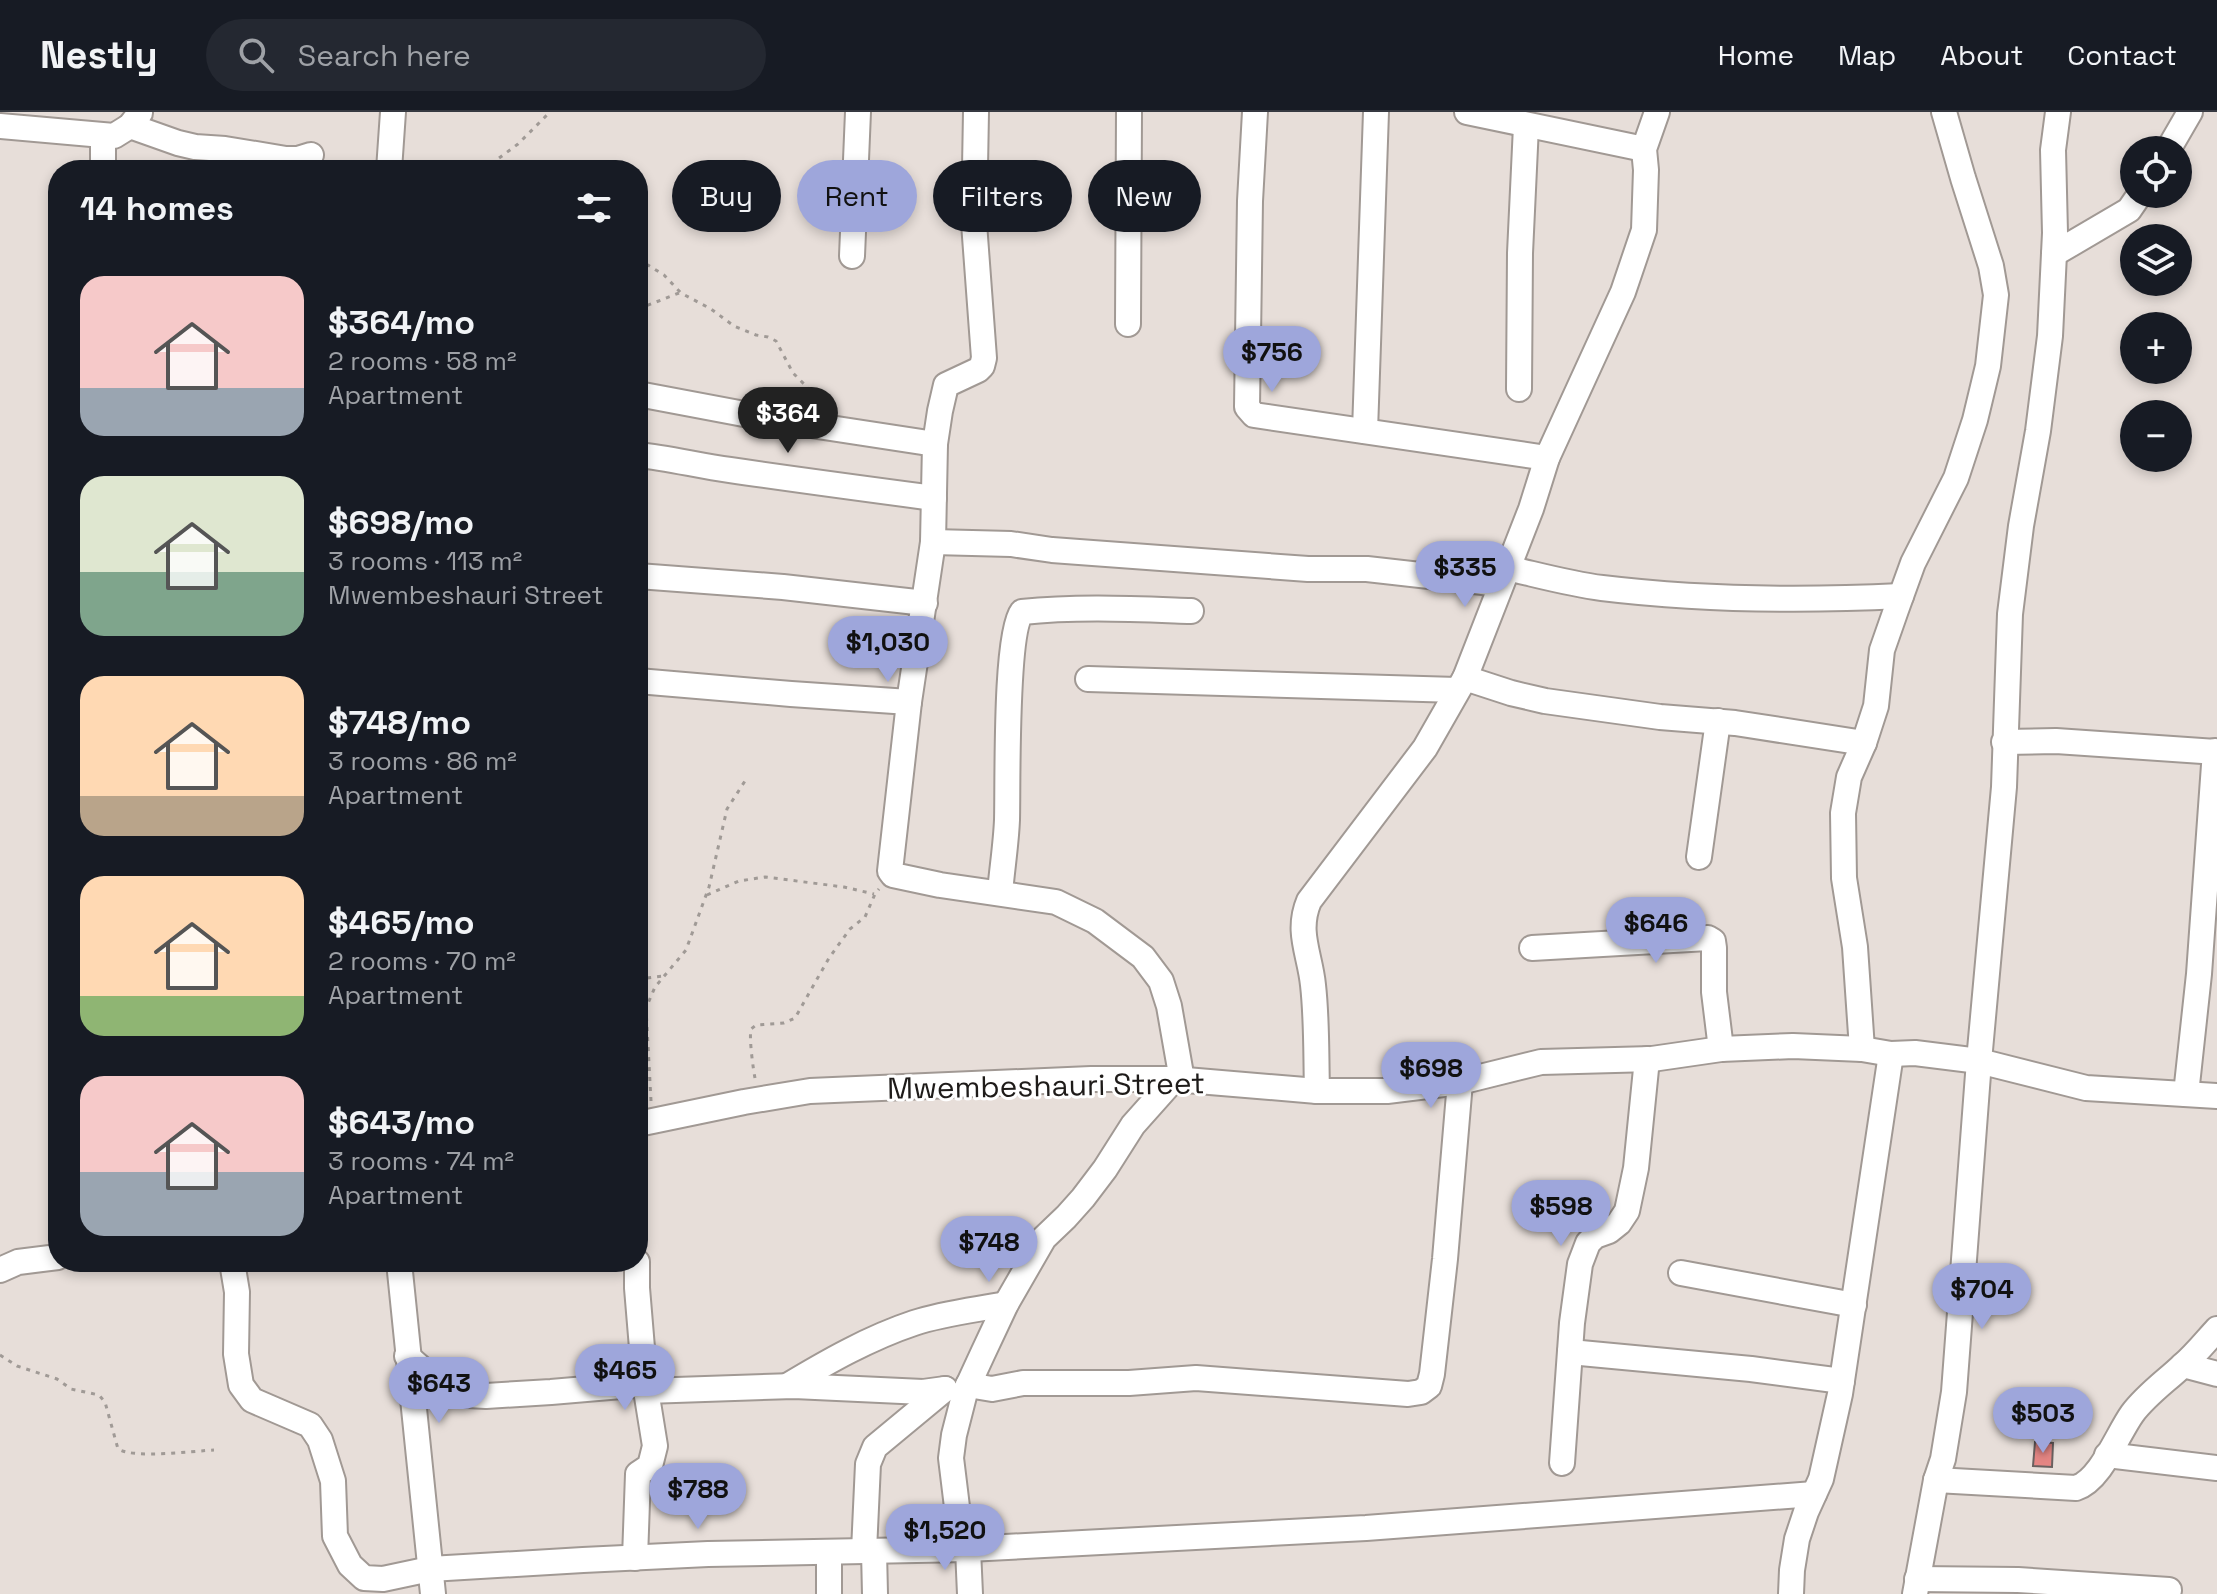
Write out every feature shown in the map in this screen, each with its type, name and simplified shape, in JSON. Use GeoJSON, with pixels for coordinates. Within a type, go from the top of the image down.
{"type":"FeatureCollection","features":[{"type":"Feature","properties":{"kind":"street"},"geometry":{"type":"LineString","coordinates":[[390,160],[393,112]]}},
{"type":"Feature","properties":{"kind":"street"},"geometry":{"type":"LineString","coordinates":[[852,256],[858,112]]}},
{"type":"Feature","properties":{"kind":"street"},"geometry":{"type":"LineString","coordinates":[[970,1594],[951,1458],[963,1382],[1044,1238],[1083,1198],[1133,1125],[1178,1080],[1169,1006],[1161,981],[1143,957],[1095,921],[1056,902],[940,885],[893,875],[890,867],[909,702],[933,542],[935,444],[944,389],[950,382],[978,370],[984,358],[974,223],[976,112]]}},
{"type":"Feature","properties":{"kind":"street"},"geometry":{"type":"LineString","coordinates":[[1128,324],[1129,112]]}},
{"type":"Feature","properties":{"kind":"street"},"geometry":{"type":"LineString","coordinates":[[1255,112],[1250,201],[1247,407],[1254,415],[1547,458]]}},
{"type":"Feature","properties":{"kind":"street"},"geometry":{"type":"LineString","coordinates":[[1365,431],[1376,112]]}},
{"type":"Feature","properties":{"kind":"street"},"geometry":{"type":"LineString","coordinates":[[1467,112],[1644,149]]}},
{"type":"Feature","properties":{"kind":"street"},"geometry":{"type":"LineString","coordinates":[[1317,1091],[1313,985],[1302,926],[1303,914],[1309,901],[1425,748],[1461,684],[1531,509],[1547,458],[1623,292],[1644,230],[1644,149],[1657,112]]}},
{"type":"Feature","properties":{"kind":"street"},"geometry":{"type":"LineString","coordinates":[[1862,1049],[1855,947],[1844,878],[1843,813],[1849,777],[1876,706],[1882,650],[1901,596],[1913,563],[1956,478],[1975,420],[1988,366],[1996,295],[1991,266],[1944,112]]}},
{"type":"Feature","properties":{"kind":"street"},"geometry":{"type":"LineString","coordinates":[[2058,112],[2053,150],[2054,254],[2050,336],[2010,614],[2004,787],[1954,1392],[1916,1586],[2018,1580],[2169,1590]]}},
{"type":"Feature","properties":{"kind":"street"},"geometry":{"type":"LineString","coordinates":[[2176,136],[2190,112]]}},
{"type":"Feature","properties":{"kind":"street"},"geometry":{"type":"LineString","coordinates":[[0,126],[114,136],[136,119],[178,143],[194,158],[225,149],[286,159],[311,155]]}},
{"type":"Feature","properties":{"kind":"street"},"geometry":{"type":"LineString","coordinates":[[1519,389],[1520,253],[1526,126]]}},
{"type":"Feature","properties":{"kind":"street"},"geometry":{"type":"LineString","coordinates":[[103,136],[103,160]]}},
{"type":"Feature","properties":{"kind":"street"},"geometry":{"type":"LineString","coordinates":[[2054,254],[2130,208]]}},
{"type":"Feature","properties":{"kind":"street"},"geometry":{"type":"LineString","coordinates":[[648,396],[765,418],[935,444]]}},
{"type":"Feature","properties":{"kind":"street"},"geometry":{"type":"LineString","coordinates":[[648,456],[934,498]]}},
{"type":"Feature","properties":{"kind":"street"},"geometry":{"type":"LineString","coordinates":[[933,542],[1011,544],[1052,550],[1308,569],[1503,576],[1600,588],[1723,597],[1828,599],[1901,596]]}},
{"type":"Feature","properties":{"kind":"street"},"geometry":{"type":"LineString","coordinates":[[648,577],[783,587],[925,603]]}},
{"type":"Feature","properties":{"kind":"street"},"geometry":{"type":"LineString","coordinates":[[1000,893],[1007,823],[1011,672],[1016,619],[1022,612],[1042,610],[1127,608],[1191,611]]}},
{"type":"Feature","properties":{"kind":"street"},"geometry":{"type":"LineString","coordinates":[[1088,679],[1461,684],[1545,701],[1660,717],[1718,721],[1864,743]]}},
{"type":"Feature","properties":{"kind":"street"},"geometry":{"type":"LineString","coordinates":[[648,682],[909,702]]}},
{"type":"Feature","properties":{"kind":"street"},"geometry":{"type":"LineString","coordinates":[[1699,857],[1718,721]]}},
{"type":"Feature","properties":{"kind":"street"},"geometry":{"type":"LineString","coordinates":[[2004,742],[2056,741],[2216,752],[2199,974],[2186,1094]]}},
{"type":"Feature","properties":{"kind":"street"},"geometry":{"type":"LineString","coordinates":[[1532,948],[1708,938],[1713,941],[1714,948],[1714,992],[1721,1049]]}},
{"type":"Feature","properties":{"kind":"street","name":"Mwembeshauri Street"},"geometry":{"type":"LineString","coordinates":[[648,1121],[759,1099],[826,1090],[1091,1079],[1178,1080],[1317,1091],[1387,1091],[1460,1082],[1541,1062],[1647,1059],[1721,1049],[1793,1046],[1915,1053],[1979,1061],[2086,1088],[2217,1096]]}},
{"type":"Feature","properties":{"kind":"street"},"geometry":{"type":"LineString","coordinates":[[1791,1594],[1797,1539],[1821,1479],[1842,1381],[1891,1054]]}},
{"type":"Feature","properties":{"kind":"street"},"geometry":{"type":"LineString","coordinates":[[1562,1463],[1580,1264],[1588,1243],[1619,1223],[1627,1211],[1633,1192],[1647,1059]]}},
{"type":"Feature","properties":{"kind":"street"},"geometry":{"type":"LineString","coordinates":[[407,1356],[438,1383],[467,1395],[486,1396],[645,1387],[787,1386],[923,1392],[963,1382],[992,1389],[1023,1383],[1129,1383],[1196,1378],[1379,1393],[1421,1392],[1429,1386],[1432,1374],[1460,1082]]}},
{"type":"Feature","properties":{"kind":"street"},"geometry":{"type":"LineString","coordinates":[[0,1270],[18,1262],[48,1258]]}},
{"type":"Feature","properties":{"kind":"street"},"geometry":{"type":"LineString","coordinates":[[234,1272],[237,1292],[236,1354],[241,1385],[252,1400],[310,1425],[320,1440],[333,1481],[335,1536],[350,1565],[364,1578],[383,1579],[430,1569],[635,1558],[963,1549],[1366,1528],[1814,1494]]}},
{"type":"Feature","properties":{"kind":"street"},"geometry":{"type":"LineString","coordinates":[[400,1272],[433,1594]]}},
{"type":"Feature","properties":{"kind":"street"},"geometry":{"type":"LineString","coordinates":[[635,1558],[638,1474],[650,1466],[655,1446],[645,1387],[637,1272]]}},
{"type":"Feature","properties":{"kind":"street"},"geometry":{"type":"LineString","coordinates":[[1681,1273],[1854,1305]]}},
{"type":"Feature","properties":{"kind":"street"},"geometry":{"type":"LineString","coordinates":[[787,1386],[886,1333],[917,1322],[1006,1304]]}},
{"type":"Feature","properties":{"kind":"street"},"geometry":{"type":"LineString","coordinates":[[1936,1480],[2076,1488],[2085,1485],[2133,1413],[2217,1329]]}},
{"type":"Feature","properties":{"kind":"street"},"geometry":{"type":"LineString","coordinates":[[1570,1352],[1736,1367],[1842,1381]]}},
{"type":"Feature","properties":{"kind":"street"},"geometry":{"type":"LineString","coordinates":[[2183,1365],[2217,1374]]}},
{"type":"Feature","properties":{"kind":"street"},"geometry":{"type":"LineString","coordinates":[[875,1594],[869,1551],[868,1464],[875,1447],[963,1382]]}},
{"type":"Feature","properties":{"kind":"street"},"geometry":{"type":"LineString","coordinates":[[2107,1455],[2217,1468]]}},
{"type":"Feature","properties":{"kind":"street"},"geometry":{"type":"LineString","coordinates":[[829,1552],[829,1594]]}},
{"type":"Feature","properties":{"kind":"path"},"geometry":{"type":"LineString","coordinates":[[496,160],[518,144],[550,112]]}},
{"type":"Feature","properties":{"kind":"path"},"geometry":{"type":"LineString","coordinates":[[648,265],[664,275],[681,293],[734,326],[776,341],[793,373],[821,403],[835,429]]}},
{"type":"Feature","properties":{"kind":"path"},"geometry":{"type":"LineString","coordinates":[[648,305],[681,293]]}},
{"type":"Feature","properties":{"kind":"path"},"geometry":{"type":"LineString","coordinates":[[648,1003],[655,987],[686,950],[707,895],[727,809],[745,781]]}},
{"type":"Feature","properties":{"kind":"path"},"geometry":{"type":"LineString","coordinates":[[759,1099],[753,1046],[749,1037],[751,1029],[756,1025],[784,1023],[795,1018],[842,940],[865,917],[875,894],[893,875]]}},
{"type":"Feature","properties":{"kind":"path"},"geometry":{"type":"LineString","coordinates":[[707,895],[739,881],[765,877],[875,894]]}},
{"type":"Feature","properties":{"kind":"path"},"geometry":{"type":"LineString","coordinates":[[648,978],[664,976]]}},
{"type":"Feature","properties":{"kind":"path"},"geometry":{"type":"LineString","coordinates":[[0,1355],[17,1366],[57,1379],[71,1389],[99,1395],[105,1402],[118,1449],[125,1453],[214,1450]]}},
{"type":"Feature","properties":{"kind":"building"},"geometry":{"type":"Polygon","coordinates":[[[2035,1442],[2053,1443],[2052,1467],[2033,1466],[2035,1442]]]}}]}
